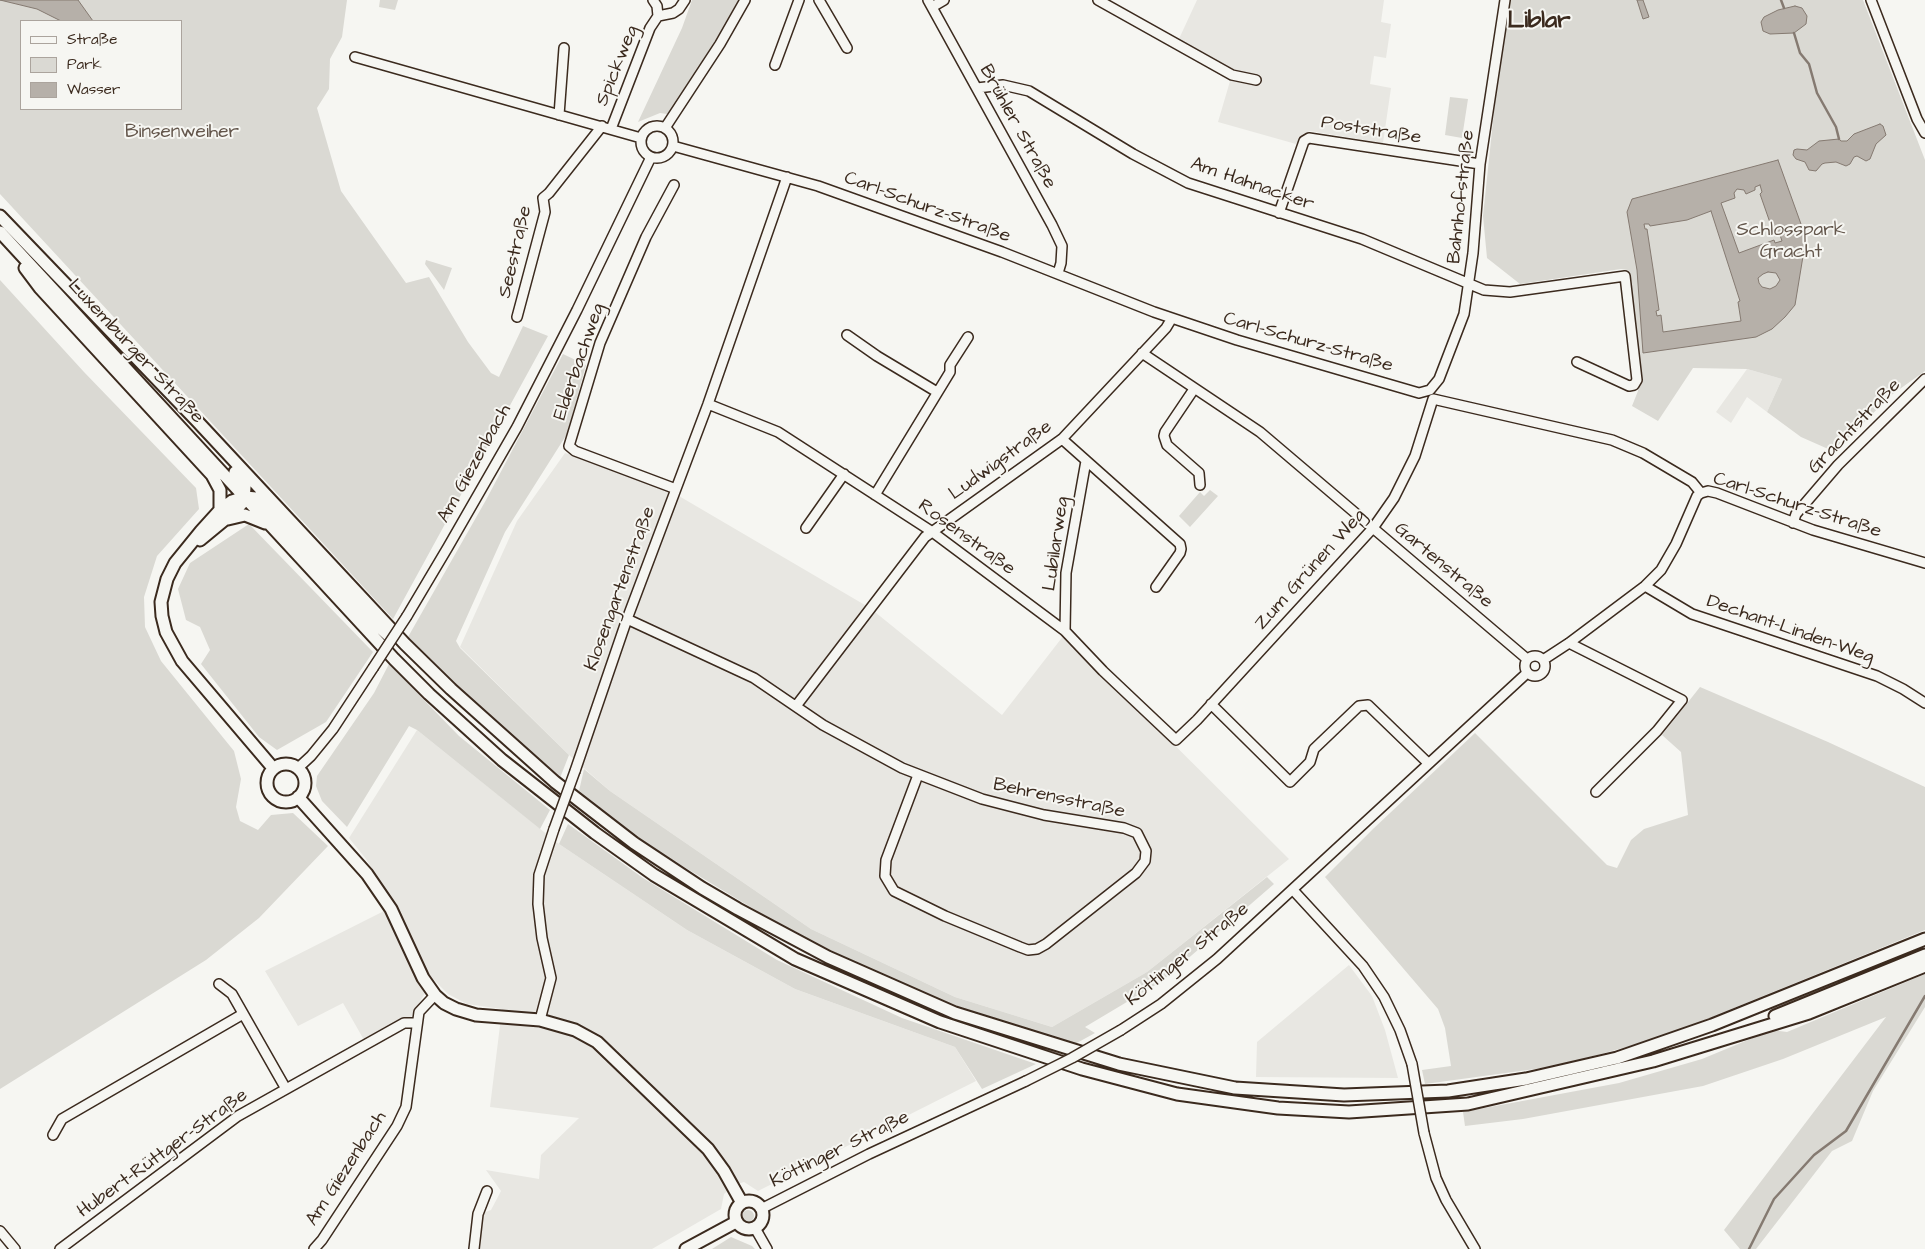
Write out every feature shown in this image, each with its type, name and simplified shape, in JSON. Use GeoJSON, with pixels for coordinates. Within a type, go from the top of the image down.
{"type":"FeatureCollection","features":[{"type":"Feature","properties":{"kind":"main road","name":"Luxemburger Straße"},"geometry":{"type":"LineString","coordinates":[[0,216],[197,421]]}},
{"type":"Feature","properties":{"kind":"main road","name":"Luxemburger Straße"},"geometry":{"type":"LineString","coordinates":[[0,232],[344,606],[429,694],[502,760],[594,833],[654,875],[796,959],[940,1022],[1082,1069],[1177,1094],[1278,1108],[1349,1112],[1468,1104],[1653,1061]]}},
{"type":"Feature","properties":{"kind":"main road"},"geometry":{"type":"LineString","coordinates":[[14,246],[40,288],[216,480],[221,495],[223,515]]}},
{"type":"Feature","properties":{"kind":"main road"},"geometry":{"type":"LineString","coordinates":[[197,421],[211,445],[244,483],[245,497],[240,507],[223,515],[175,563],[164,587],[161,609],[166,632],[182,661],[273,768]]}},
{"type":"Feature","properties":{"kind":"main road"},"geometry":{"type":"LineString","coordinates":[[197,421],[374,611],[451,689],[555,782],[634,843],[702,888],[828,957],[955,1013],[1119,1064],[1235,1088],[1344,1095],[1448,1090],[1526,1079],[1617,1058],[1712,1025],[1925,939]]}},
{"type":"Feature","properties":{"kind":"main road"},"geometry":{"type":"LineString","coordinates":[[245,497],[253,497],[259,500],[372,621],[433,677],[451,689]]}},
{"type":"Feature","properties":{"kind":"main road"},"geometry":{"type":"LineString","coordinates":[[223,515],[250,516],[271,526]]}},
{"type":"Feature","properties":{"kind":"main road"},"geometry":{"type":"LineString","coordinates":[[285,764],[298,768],[302,772],[305,782],[303,790],[298,797],[286,802],[280,801],[271,795],[266,782],[273,768],[285,764]]}},
{"type":"Feature","properties":{"kind":"main road"},"geometry":{"type":"LineString","coordinates":[[298,797],[367,874],[390,909],[423,978],[444,1003],[476,1015],[540,1020],[575,1030],[597,1042],[708,1149],[742,1203]]}},
{"type":"Feature","properties":{"kind":"main road"},"geometry":{"type":"LineString","coordinates":[[1653,1061],[1767,1019],[1925,955]]}},
{"type":"Feature","properties":{"kind":"main road"},"geometry":{"type":"LineString","coordinates":[[1653,1061],[1809,1013],[1925,966]]}},
{"type":"Feature","properties":{"kind":"main road"},"geometry":{"type":"LineString","coordinates":[[752,1202],[761,1209],[762,1220],[755,1228],[744,1229],[736,1222],[735,1211],[742,1203],[752,1202]]}},
{"type":"Feature","properties":{"kind":"main road"},"geometry":{"type":"LineString","coordinates":[[686,1249],[736,1222]]}},
{"type":"Feature","properties":{"kind":"street","name":"Spickweg"},"geometry":{"type":"LineString","coordinates":[[606,127],[650,28],[658,16],[657,6],[653,0]]}},
{"type":"Feature","properties":{"kind":"street","name":"Spickweg"},"geometry":{"type":"LineString","coordinates":[[658,16],[673,13],[679,9],[685,0]]}},
{"type":"Feature","properties":{"kind":"street"},"geometry":{"type":"LineString","coordinates":[[665,128],[725,36],[745,0]]}},
{"type":"Feature","properties":{"kind":"street"},"geometry":{"type":"LineString","coordinates":[[775,65],[799,0]]}},
{"type":"Feature","properties":{"kind":"street"},"geometry":{"type":"LineString","coordinates":[[819,0],[847,48]]}},
{"type":"Feature","properties":{"kind":"street"},"geometry":{"type":"LineString","coordinates":[[930,3],[944,0]]}},
{"type":"Feature","properties":{"kind":"street"},"geometry":{"type":"LineString","coordinates":[[1098,0],[1232,75],[1256,80]]}},
{"type":"Feature","properties":{"kind":"street","name":"Bahnhofstraße"},"geometry":{"type":"LineString","coordinates":[[1432,395],[1464,314],[1469,284],[1480,164],[1504,0]]}},
{"type":"Feature","properties":{"kind":"street"},"geometry":{"type":"LineString","coordinates":[[1871,0],[1917,119],[1925,134]]}},
{"type":"Feature","properties":{"kind":"street","name":"Brühler Straße"},"geometry":{"type":"LineString","coordinates":[[930,3],[1062,246],[1058,273]]}},
{"type":"Feature","properties":{"kind":"street"},"geometry":{"type":"LineString","coordinates":[[559,115],[564,48]]}},
{"type":"Feature","properties":{"kind":"street"},"geometry":{"type":"LineString","coordinates":[[355,57],[641,138]]}},
{"type":"Feature","properties":{"kind":"street","name":"Am Hahnacker"},"geometry":{"type":"LineString","coordinates":[[977,88],[1003,85],[1029,92],[1133,154],[1188,183],[1362,239],[1484,290],[1510,292],[1625,276],[1638,380],[1634,385],[1630,386],[1576,362]]}},
{"type":"Feature","properties":{"kind":"street"},"geometry":{"type":"LineString","coordinates":[[654,126],[665,128],[672,136],[673,146],[668,155],[660,159],[651,157],[644,151],[641,138],[654,126]]}},
{"type":"Feature","properties":{"kind":"street","name":"Seestraße"},"geometry":{"type":"LineString","coordinates":[[517,316],[545,212],[543,198],[606,127]]}},
{"type":"Feature","properties":{"kind":"street","name":"Poststraße"},"geometry":{"type":"LineString","coordinates":[[1279,213],[1304,141],[1309,138],[1480,164]]}},
{"type":"Feature","properties":{"kind":"street","name":"Carl-Schurz-Straße"},"geometry":{"type":"LineString","coordinates":[[673,146],[787,177],[846,196],[1058,273],[1101,292],[1237,340],[1419,393],[1612,440],[1644,452],[1692,482],[1701,492],[1717,493],[1793,522],[1925,563]]}},
{"type":"Feature","properties":{"kind":"street","name":"Am Giezenbach"},"geometry":{"type":"LineString","coordinates":[[298,768],[328,736],[407,616],[448,548],[517,427],[577,310],[651,157]]}},
{"type":"Feature","properties":{"kind":"street","name":"Klosengartenstraße"},"geometry":{"type":"LineString","coordinates":[[540,1020],[551,978],[542,938],[538,904],[539,875],[627,619],[708,404],[787,177]]}},
{"type":"Feature","properties":{"kind":"street","name":"Elderbachweg"},"geometry":{"type":"LineString","coordinates":[[674,185],[646,238],[600,343],[569,446],[575,452],[676,489]]}},
{"type":"Feature","properties":{"kind":"street","name":"Ludwigstraße"},"geometry":{"type":"LineString","coordinates":[[796,706],[931,531],[1062,439],[1166,328],[1172,318]]}},
{"type":"Feature","properties":{"kind":"street"},"geometry":{"type":"LineString","coordinates":[[847,335],[877,356],[937,392]]}},
{"type":"Feature","properties":{"kind":"street"},"geometry":{"type":"LineString","coordinates":[[875,495],[950,372],[950,365],[968,337]]}},
{"type":"Feature","properties":{"kind":"street","name":"Gartenstraße"},"geometry":{"type":"LineString","coordinates":[[1142,353],[1260,432],[1527,659]]}},
{"type":"Feature","properties":{"kind":"street","name":"Grachtstraße"},"geometry":{"type":"LineString","coordinates":[[1793,522],[1796,514],[1838,465],[1925,380]]}},
{"type":"Feature","properties":{"kind":"street"},"geometry":{"type":"LineString","coordinates":[[1194,389],[1164,436],[1167,445],[1198,473],[1200,485]]}},
{"type":"Feature","properties":{"kind":"street","name":"Zum Grünen Weg"},"geometry":{"type":"LineString","coordinates":[[1176,740],[1212,704],[1373,528],[1394,498],[1415,456],[1432,395]]}},
{"type":"Feature","properties":{"kind":"street","name":"Rosenstraße"},"geometry":{"type":"LineString","coordinates":[[708,404],[778,432],[931,531],[1065,631],[1103,671],[1176,740]]}},
{"type":"Feature","properties":{"kind":"street"},"geometry":{"type":"LineString","coordinates":[[1062,439],[1180,544],[1180,553],[1156,587]]}},
{"type":"Feature","properties":{"kind":"street","name":"Lubilarweg"},"geometry":{"type":"LineString","coordinates":[[1065,631],[1066,573],[1086,461]]}},
{"type":"Feature","properties":{"kind":"street"},"geometry":{"type":"LineString","coordinates":[[806,528],[844,474]]}},
{"type":"Feature","properties":{"kind":"street"},"geometry":{"type":"LineString","coordinates":[[1543,660],[1569,643],[1645,586],[1661,570],[1676,544],[1697,496],[1701,492]]}},
{"type":"Feature","properties":{"kind":"street","name":"Dechant-Linden-Weg"},"geometry":{"type":"LineString","coordinates":[[1645,586],[1692,614],[1877,676],[1925,703]]}},
{"type":"Feature","properties":{"kind":"street","name":"Behrensstraße"},"geometry":{"type":"LineString","coordinates":[[627,619],[754,678],[823,725],[918,775],[982,800],[1044,815],[1124,828],[1137,833],[1146,851],[1145,861],[1136,873],[1046,944],[1037,949],[1028,950],[1020,947],[945,916],[894,891],[885,876],[886,860],[918,775]]}},
{"type":"Feature","properties":{"kind":"street"},"geometry":{"type":"LineString","coordinates":[[1569,643],[1682,700],[1656,731],[1596,792]]}},
{"type":"Feature","properties":{"kind":"street"},"geometry":{"type":"LineString","coordinates":[[1534,656],[1543,660],[1544,669],[1540,674],[1533,676],[1527,672],[1524,664],[1527,659],[1534,656]]}},
{"type":"Feature","properties":{"kind":"street","name":"Köttinger Straße"},"geometry":{"type":"LineString","coordinates":[[761,1209],[869,1154],[1072,1058],[1161,1004],[1217,959],[1527,672]]}},
{"type":"Feature","properties":{"kind":"street"},"geometry":{"type":"LineString","coordinates":[[1212,704],[1290,782],[1310,762],[1314,749],[1359,706],[1368,705],[1428,763]]}},
{"type":"Feature","properties":{"kind":"street"},"geometry":{"type":"LineString","coordinates":[[1293,890],[1364,966],[1388,1005],[1400,1030],[1412,1064],[1424,1133],[1436,1178],[1446,1200],[1476,1249]]}},
{"type":"Feature","properties":{"kind":"street"},"geometry":{"type":"LineString","coordinates":[[219,984],[232,994],[286,1089]]}},
{"type":"Feature","properties":{"kind":"street","name":"Am Giezenbach"},"geometry":{"type":"LineString","coordinates":[[314,1249],[322,1240],[397,1126],[406,1106],[419,1012],[435,994]]}},
{"type":"Feature","properties":{"kind":"street"},"geometry":{"type":"LineString","coordinates":[[53,1135],[62,1119],[243,1014]]}},
{"type":"Feature","properties":{"kind":"street","name":"Hubert-Rüttger-Straße"},"geometry":{"type":"LineString","coordinates":[[60,1249],[238,1116],[404,1023],[417,1023]]}},
{"type":"Feature","properties":{"kind":"street"},"geometry":{"type":"LineString","coordinates":[[474,1249],[478,1214],[487,1191]]}},
{"type":"Feature","properties":{"kind":"street"},"geometry":{"type":"LineString","coordinates":[[755,1228],[766,1249]]}},
{"type":"Feature","properties":{"kind":"street"},"geometry":{"type":"LineString","coordinates":[[0,1231],[15,1249]]}},
{"type":"Feature","properties":{"kind":"shaded area"},"geometry":{"type":"Polygon","coordinates":[[[1197,0],[1384,0],[1381,22],[1391,24],[1386,58],[1374,56],[1370,84],[1391,88],[1383,143],[1310,131],[1303,134],[1296,144],[1218,122],[1233,71],[1178,41],[1197,0]]]}},
{"type":"Feature","properties":{"kind":"shaded area"},"geometry":{"type":"Polygon","coordinates":[[[1747,369],[1782,379],[1767,412],[1747,397],[1731,423],[1716,412],[1747,369]]]}},
{"type":"Feature","properties":{"kind":"shaded area"},"geometry":{"type":"Polygon","coordinates":[[[565,453],[667,489],[870,608],[1002,715],[1064,635],[1289,859],[1147,972],[1052,1027],[955,997],[811,929],[610,791],[569,755],[460,647],[517,521],[565,453]]]}},
{"type":"Feature","properties":{"kind":"shaded area"},"geometry":{"type":"Polygon","coordinates":[[[417,730],[559,844],[687,930],[795,989],[955,1047],[976,1081],[758,1191],[744,1182],[734,1185],[724,1194],[721,1209],[652,1249],[480,1249],[483,1213],[491,1210],[501,1191],[486,1170],[539,1179],[541,1155],[579,1118],[490,1107],[502,1009],[467,1004],[448,994],[433,979],[411,1017],[400,1019],[364,1040],[343,1003],[298,1026],[265,971],[382,912],[394,904],[366,859],[349,838],[417,730]]]}},
{"type":"Feature","properties":{"kind":"shaded area"},"geometry":{"type":"Polygon","coordinates":[[[1349,965],[1372,996],[1385,1030],[1398,1078],[1256,1077],[1257,1042],[1349,965]]]}},
{"type":"Feature","properties":{"kind":"green space","name":"Binsenweiher"},"geometry":{"type":"Polygon","coordinates":[[[0,0],[347,0],[342,37],[330,59],[329,89],[317,108],[341,191],[406,283],[429,277],[468,342],[491,373],[499,377],[523,326],[548,336],[393,619],[0,194],[0,0]]]}},
{"type":"Feature","properties":{"kind":"green space"},"geometry":{"type":"Polygon","coordinates":[[[380,0],[398,0],[395,10],[379,7],[380,0]]]}},
{"type":"Feature","properties":{"kind":"green space"},"geometry":{"type":"Polygon","coordinates":[[[692,0],[740,0],[679,99],[667,114],[660,113],[638,122],[682,28],[692,0]]]}},
{"type":"Feature","properties":{"kind":"green space","name":"Schlosspark Gracht"},"geometry":{"type":"Polygon","coordinates":[[[1510,0],[1863,0],[1925,160],[1925,371],[1890,396],[1835,452],[1801,437],[1767,412],[1782,379],[1747,369],[1693,368],[1658,421],[1632,406],[1638,391],[1640,361],[1628,270],[1621,269],[1520,284],[1487,258],[1483,216],[1499,64],[1510,0]]]}},
{"type":"Feature","properties":{"kind":"green space"},"geometry":{"type":"Polygon","coordinates":[[[1450,97],[1468,99],[1462,138],[1445,135],[1450,97]]]}},
{"type":"Feature","properties":{"kind":"green space"},"geometry":{"type":"Polygon","coordinates":[[[426,260],[452,268],[444,290],[425,264],[426,260]]]}},
{"type":"Feature","properties":{"kind":"green space"},"geometry":{"type":"Polygon","coordinates":[[[0,280],[84,372],[196,488],[199,509],[157,556],[144,597],[145,627],[161,661],[234,751],[241,779],[236,807],[240,821],[258,830],[271,815],[293,813],[328,846],[259,918],[206,960],[0,1089],[0,280]]]}},
{"type":"Feature","properties":{"kind":"green space"},"geometry":{"type":"Polygon","coordinates":[[[563,354],[586,365],[567,434],[505,532],[456,641],[460,648],[569,755],[560,778],[447,676],[408,637],[486,500],[563,354]]]}},
{"type":"Feature","properties":{"kind":"green space"},"geometry":{"type":"Polygon","coordinates":[[[1210,490],[1218,496],[1190,527],[1179,516],[1200,492],[1204,496],[1210,490]]]}},
{"type":"Feature","properties":{"kind":"green space"},"geometry":{"type":"Polygon","coordinates":[[[249,524],[373,652],[326,722],[277,750],[259,737],[201,664],[210,650],[200,627],[186,620],[178,589],[190,563],[249,524]]]}},
{"type":"Feature","properties":{"kind":"green space"},"geometry":{"type":"Polygon","coordinates":[[[389,664],[459,736],[550,810],[540,829],[417,730],[409,726],[347,827],[322,801],[316,786],[317,776],[374,693],[389,664]]]}},
{"type":"Feature","properties":{"kind":"green space"},"geometry":{"type":"Polygon","coordinates":[[[1700,687],[1828,742],[1925,787],[1925,930],[1663,1037],[1557,1066],[1425,1084],[1422,1070],[1451,1066],[1445,1028],[1438,1009],[1325,877],[1475,733],[1607,865],[1617,868],[1631,840],[1644,829],[1688,815],[1681,752],[1662,735],[1700,687]]]}},
{"type":"Feature","properties":{"kind":"green space"},"geometry":{"type":"Polygon","coordinates":[[[584,769],[610,791],[811,929],[955,997],[1052,1027],[1147,972],[1267,877],[1274,884],[1162,981],[1085,1027],[1095,1033],[1075,1044],[960,1008],[861,966],[762,914],[651,847],[579,791],[584,769]]]}},
{"type":"Feature","properties":{"kind":"green space"},"geometry":{"type":"Polygon","coordinates":[[[568,824],[643,878],[777,960],[902,1018],[1036,1064],[982,1089],[955,1047],[795,989],[687,930],[559,844],[568,824]]]}},
{"type":"Feature","properties":{"kind":"green space"},"geometry":{"type":"Polygon","coordinates":[[[1925,974],[1925,1007],[1873,1091],[1852,1141],[1832,1151],[1756,1249],[1740,1249],[1724,1230],[1886,1017],[1783,1059],[1703,1086],[1523,1119],[1465,1126],[1463,1112],[1619,1083],[1702,1059],[1772,1030],[1787,1032],[1925,974]]]}},
{"type":"Feature","properties":{"kind":"green space"},"geometry":{"type":"Polygon","coordinates":[[[746,1210],[750,1210],[754,1216],[750,1222],[746,1222],[742,1218],[742,1214],[746,1210]]]}},
{"type":"Feature","properties":{"kind":"green space"},"geometry":{"type":"Polygon","coordinates":[[[731,1237],[752,1246],[755,1249],[712,1249],[731,1237]]]}},
{"type":"Feature","properties":{"kind":"water"},"geometry":{"type":"Polygon","coordinates":[[[0,0],[78,0],[92,20],[59,20],[37,9],[0,0]]]}},
{"type":"Feature","properties":{"kind":"water"},"geometry":{"type":"Polygon","coordinates":[[[1637,0],[1643,0],[1649,17],[1643,19],[1637,0]]]}},
{"type":"Feature","properties":{"kind":"water"},"geometry":{"type":"Polygon","coordinates":[[[1795,6],[1802,8],[1807,16],[1806,24],[1794,33],[1770,34],[1763,31],[1761,22],[1764,17],[1778,10],[1795,6]]]}},
{"type":"Feature","properties":{"kind":"water"},"geometry":{"type":"Polygon","coordinates":[[[1880,124],[1883,126],[1886,135],[1876,144],[1870,159],[1866,161],[1857,156],[1846,166],[1836,162],[1825,163],[1816,171],[1809,170],[1805,162],[1796,159],[1793,155],[1794,150],[1807,150],[1819,141],[1839,139],[1847,141],[1854,134],[1880,124]]]}},
{"type":"Feature","properties":{"kind":"water"},"geometry":{"type":"Polygon","coordinates":[[[1778,160],[1806,238],[1795,305],[1772,329],[1756,337],[1643,353],[1637,270],[1627,212],[1632,199],[1778,160]],[[1760,185],[1755,187],[1755,190],[1746,194],[1744,190],[1737,189],[1734,193],[1735,198],[1721,203],[1739,253],[1774,240],[1775,243],[1782,241],[1779,232],[1774,234],[1760,194],[1762,192],[1760,185]],[[1711,211],[1687,220],[1650,226],[1649,224],[1644,224],[1645,229],[1647,229],[1659,310],[1656,311],[1657,316],[1661,315],[1663,332],[1741,321],[1738,302],[1740,301],[1711,211]],[[1768,272],[1758,278],[1762,287],[1770,289],[1776,286],[1780,280],[1776,273],[1768,272]]]}},
{"type":"Feature","properties":{"kind":"waterway"},"geometry":{"type":"LineString","coordinates":[[1781,0],[1784,8]]}},
{"type":"Feature","properties":{"kind":"waterway"},"geometry":{"type":"LineString","coordinates":[[1794,33],[1800,53],[1809,64],[1817,93],[1836,127],[1839,139]]}},
{"type":"Feature","properties":{"kind":"waterway"},"geometry":{"type":"LineString","coordinates":[[1749,1249],[1774,1199],[1814,1155],[1846,1131],[1925,996]]}},
{"type":"Feature","properties":{"kind":"district","name":"Liblar"},"geometry":{"type":"Point","coordinates":[1539,22]}}]}
